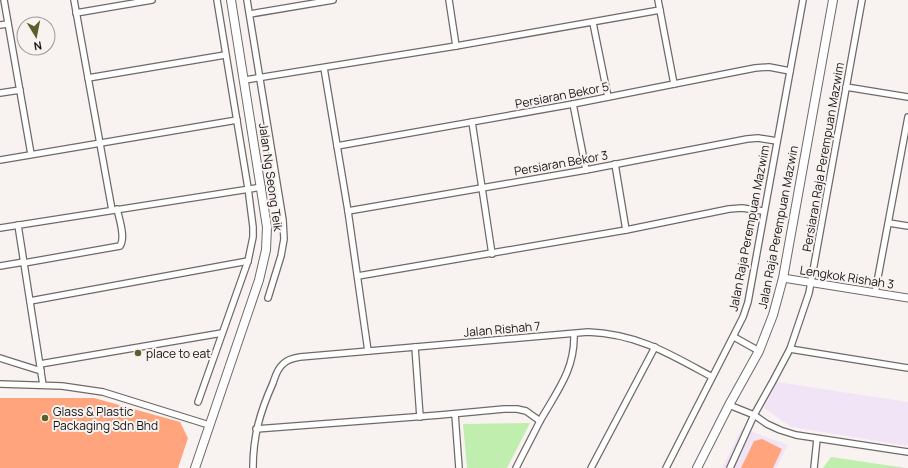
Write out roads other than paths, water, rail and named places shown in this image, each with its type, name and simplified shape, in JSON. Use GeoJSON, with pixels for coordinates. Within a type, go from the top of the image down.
{"type":"FeatureCollection","features":[{"type":"Feature","properties":{"kind":"main road","name":"Jalan Ng Seong Teik"},"geometry":{"type":"LineString","coordinates":[[195,468],[208,425],[264,264],[266,250],[267,227],[262,187],[231,0]]}},
{"type":"Feature","properties":{"kind":"main road","name":"Jalan Raja Perempuan Mazwin"},"geometry":{"type":"LineString","coordinates":[[697,468],[759,350],[773,315],[783,278],[833,0]]}},
{"type":"Feature","properties":{"kind":"street"},"geometry":{"type":"LineString","coordinates":[[4,0],[32,154]]}},
{"type":"Feature","properties":{"kind":"street"},"geometry":{"type":"LineString","coordinates":[[0,266],[120,246],[122,243],[123,237],[114,210],[99,142],[74,0]]}},
{"type":"Feature","properties":{"kind":"street"},"geometry":{"type":"LineString","coordinates":[[76,13],[152,0]]}},
{"type":"Feature","properties":{"kind":"street"},"geometry":{"type":"LineString","coordinates":[[198,402],[248,261],[251,251],[253,232],[248,188],[217,0]]}},
{"type":"Feature","properties":{"kind":"street","name":"Jalan Ng Seong Teik"},"geometry":{"type":"LineString","coordinates":[[247,0],[283,220],[284,239],[281,256],[268,298]]}},
{"type":"Feature","properties":{"kind":"street"},"geometry":{"type":"LineString","coordinates":[[250,14],[333,0]]}},
{"type":"Feature","properties":{"kind":"street"},"geometry":{"type":"LineString","coordinates":[[449,0],[456,46]]}},
{"type":"Feature","properties":{"kind":"street"},"geometry":{"type":"LineString","coordinates":[[658,0],[674,84]]}},
{"type":"Feature","properties":{"kind":"street","name":"Jalan Raja Perempuan Mazwim"},"geometry":{"type":"LineString","coordinates":[[666,468],[734,337],[748,302],[763,211],[802,0]]}},
{"type":"Feature","properties":{"kind":"street","name":"Persiaran Raja Perempuan Mazwim"},"geometry":{"type":"LineString","coordinates":[[730,468],[754,415],[790,349],[809,294],[862,0]]}},
{"type":"Feature","properties":{"kind":"street"},"geometry":{"type":"LineString","coordinates":[[245,80],[593,23],[660,10]]}},
{"type":"Feature","properties":{"kind":"street"},"geometry":{"type":"LineString","coordinates":[[593,23],[608,97]]}},
{"type":"Feature","properties":{"kind":"street"},"geometry":{"type":"LineString","coordinates":[[0,25],[8,24]]}},
{"type":"Feature","properties":{"kind":"street"},"geometry":{"type":"LineString","coordinates":[[88,78],[225,55]]}},
{"type":"Feature","properties":{"kind":"street","name":"Persiaran Bekor 5"},"geometry":{"type":"LineString","coordinates":[[337,146],[573,104],[755,68],[769,67],[790,71]]}},
{"type":"Feature","properties":{"kind":"street"},"geometry":{"type":"LineString","coordinates":[[324,68],[348,211],[368,351]]}},
{"type":"Feature","properties":{"kind":"street"},"geometry":{"type":"LineString","coordinates":[[846,87],[908,97]]}},
{"type":"Feature","properties":{"kind":"street"},"geometry":{"type":"LineString","coordinates":[[0,93],[20,90]]}},
{"type":"Feature","properties":{"kind":"street"},"geometry":{"type":"LineString","coordinates":[[573,104],[586,170]]}},
{"type":"Feature","properties":{"kind":"street"},"geometry":{"type":"LineString","coordinates":[[875,293],[908,117]]}},
{"type":"Feature","properties":{"kind":"street"},"geometry":{"type":"LineString","coordinates":[[0,160],[99,142],[236,120]]}},
{"type":"Feature","properties":{"kind":"street"},"geometry":{"type":"LineString","coordinates":[[472,122],[492,254]]}},
{"type":"Feature","properties":{"kind":"street","name":"Persiaran Bekor 3"},"geometry":{"type":"LineString","coordinates":[[348,211],[586,170],[747,139],[758,138],[777,141]]}},
{"type":"Feature","properties":{"kind":"street"},"geometry":{"type":"LineString","coordinates":[[615,164],[626,230]]}},
{"type":"Feature","properties":{"kind":"street"},"geometry":{"type":"LineString","coordinates":[[0,228],[262,187]]}},
{"type":"Feature","properties":{"kind":"street"},"geometry":{"type":"LineString","coordinates":[[358,276],[492,254],[729,210],[742,208],[763,211]]}},
{"type":"Feature","properties":{"kind":"street"},"geometry":{"type":"LineString","coordinates":[[889,223],[908,226]]}},
{"type":"Feature","properties":{"kind":"street"},"geometry":{"type":"LineString","coordinates":[[18,225],[43,385]]}},
{"type":"Feature","properties":{"kind":"street"},"geometry":{"type":"LineString","coordinates":[[30,301],[248,261]]}},
{"type":"Feature","properties":{"kind":"street","name":"Lengkok Rishah 3"},"geometry":{"type":"LineString","coordinates":[[783,278],[908,298]]}},
{"type":"Feature","properties":{"kind":"street","name":"Jalan Rishah 7"},"geometry":{"type":"LineString","coordinates":[[256,429],[261,412],[278,370],[286,361],[300,357],[588,332],[609,333],[655,347],[712,377]]}},
{"type":"Feature","properties":{"kind":"street"},"geometry":{"type":"LineString","coordinates":[[40,364],[222,333]]}},
{"type":"Feature","properties":{"kind":"street"},"geometry":{"type":"LineString","coordinates":[[516,468],[540,421],[569,370],[574,334]]}},
{"type":"Feature","properties":{"kind":"street"},"geometry":{"type":"LineString","coordinates":[[734,337],[759,350]]}},
{"type":"Feature","properties":{"kind":"street"},"geometry":{"type":"LineString","coordinates":[[414,347],[420,417]]}},
{"type":"Feature","properties":{"kind":"street"},"geometry":{"type":"LineString","coordinates":[[591,468],[655,347]]}},
{"type":"Feature","properties":{"kind":"street"},"geometry":{"type":"LineString","coordinates":[[790,349],[908,368]]}},
{"type":"Feature","properties":{"kind":"street"},"geometry":{"type":"LineString","coordinates":[[0,358],[41,371]]}},
{"type":"Feature","properties":{"kind":"street"},"geometry":{"type":"LineString","coordinates":[[0,384],[62,386],[103,392],[208,425]]}},
{"type":"Feature","properties":{"kind":"street"},"geometry":{"type":"LineString","coordinates":[[729,405],[754,415],[767,424],[780,430],[817,439],[908,452]]}},
{"type":"Feature","properties":{"kind":"street"},"geometry":{"type":"LineString","coordinates":[[253,468],[256,429],[517,409],[526,411],[540,421]]}},
{"type":"Feature","properties":{"kind":"street"},"geometry":{"type":"LineString","coordinates":[[455,414],[459,468]]}},
{"type":"Feature","properties":{"kind":"street"},"geometry":{"type":"LineString","coordinates":[[814,468],[817,439]]}},
{"type":"Feature","properties":{"kind":"place","name":"place to eat"},"geometry":{"type":"Point","coordinates":[138,353]}},
{"type":"Feature","properties":{"kind":"place","name":"Glass & Plastic Packaging Sdn Bhd"},"geometry":{"type":"Point","coordinates":[45,418]}}]}
